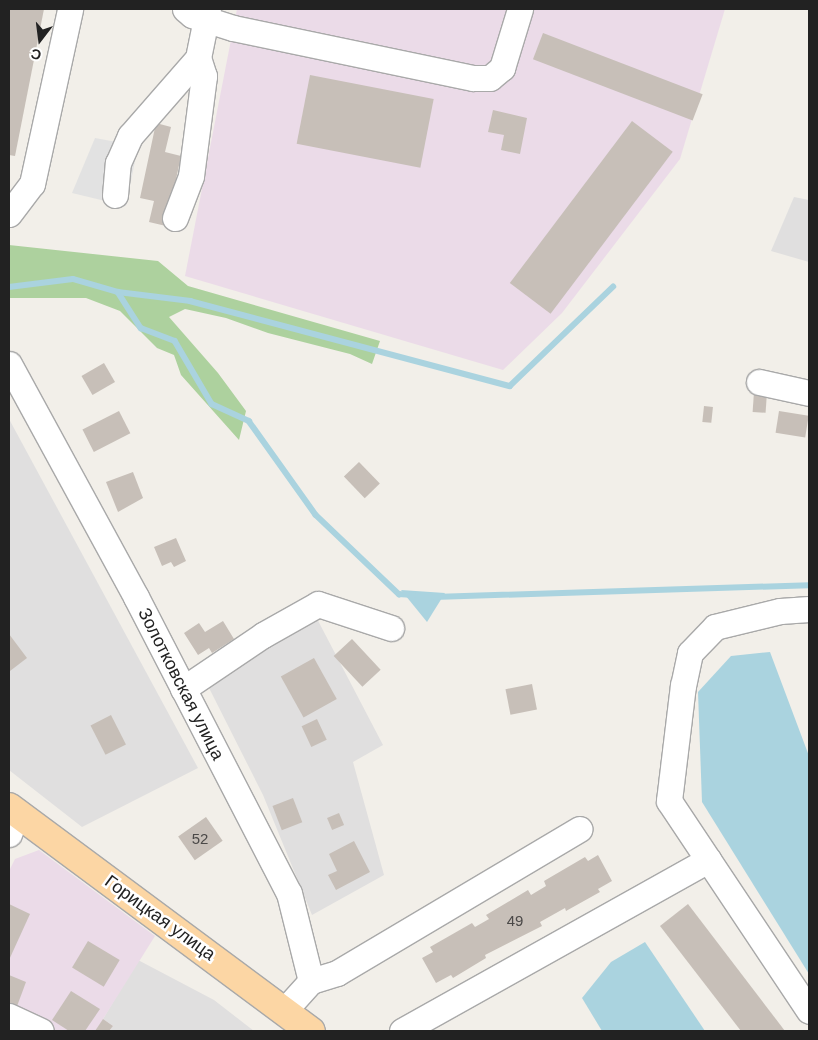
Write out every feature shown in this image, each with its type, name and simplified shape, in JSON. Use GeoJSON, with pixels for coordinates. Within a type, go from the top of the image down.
{"type":"FeatureCollection","features":[{"type":"Feature","properties":{"kind":"main road","name":"Горицкая улица"},"geometry":{"type":"LineString","coordinates":[[12,818],[286,1010],[311,1031]]}},
{"type":"Feature","properties":{"kind":"street"},"geometry":{"type":"LineString","coordinates":[[9,214],[32,184],[70,9]]}},
{"type":"Feature","properties":{"kind":"street"},"geometry":{"type":"LineString","coordinates":[[175,218],[191,176],[204,76],[198,58],[200,12],[233,28],[473,78],[490,78],[502,68],[520,9]]}},
{"type":"Feature","properties":{"kind":"street"},"geometry":{"type":"LineString","coordinates":[[116,195],[118,163],[130,136],[198,58]]}},
{"type":"Feature","properties":{"kind":"street","name":"Золотковская улица"},"geometry":{"type":"LineString","coordinates":[[9,364],[183,689],[289,893],[311,981]]}},
{"type":"Feature","properties":{"kind":"street"},"geometry":{"type":"LineString","coordinates":[[759,382],[809,393]]}},
{"type":"Feature","properties":{"kind":"street"},"geometry":{"type":"LineString","coordinates":[[183,689],[263,635],[318,604],[391,628]]}},
{"type":"Feature","properties":{"kind":"street"},"geometry":{"type":"LineString","coordinates":[[809,609],[780,611],[715,627],[690,653],[683,685],[669,801],[809,1011]]}},
{"type":"Feature","properties":{"kind":"street"},"geometry":{"type":"LineString","coordinates":[[286,1010],[311,981],[337,973],[580,829]]}},
{"type":"Feature","properties":{"kind":"street"},"geometry":{"type":"LineString","coordinates":[[402,1031],[708,860]]}},
{"type":"Feature","properties":{"kind":"street"},"geometry":{"type":"LineString","coordinates":[[9,1016],[41,1031]]}},
{"type":"Feature","properties":{"kind":"shaded area"},"geometry":{"type":"Polygon","coordinates":[[[237,9],[725,9],[680,159],[562,313],[503,370],[185,276],[237,9]]]}},
{"type":"Feature","properties":{"kind":"shaded area"},"geometry":{"type":"Polygon","coordinates":[[[95,138],[138,146],[126,206],[72,193],[95,138]]]}},
{"type":"Feature","properties":{"kind":"shaded area"},"geometry":{"type":"Polygon","coordinates":[[[794,197],[809,200],[809,262],[771,251],[794,197]]]}},
{"type":"Feature","properties":{"kind":"shaded area"},"geometry":{"type":"Polygon","coordinates":[[[9,419],[198,768],[82,827],[9,770],[9,419]]]}},
{"type":"Feature","properties":{"kind":"shaded area"},"geometry":{"type":"Polygon","coordinates":[[[314,613],[383,745],[353,762],[384,875],[312,915],[263,795],[204,678],[314,613]]]}},
{"type":"Feature","properties":{"kind":"shaded area"},"geometry":{"type":"Polygon","coordinates":[[[39,850],[155,936],[103,1019],[113,1026],[109,1031],[9,1031],[9,871],[15,859],[39,850]]]}},
{"type":"Feature","properties":{"kind":"shaded area"},"geometry":{"type":"Polygon","coordinates":[[[138,960],[214,1000],[254,1031],[109,1031],[113,1026],[103,1019],[138,960]]]}},
{"type":"Feature","properties":{"kind":"green space"},"geometry":{"type":"Polygon","coordinates":[[[9,245],[158,261],[188,286],[380,341],[372,364],[350,354],[268,333],[226,318],[185,309],[169,317],[218,373],[246,411],[239,440],[181,375],[174,355],[157,348],[120,311],[86,298],[9,298],[9,245]]]}},
{"type":"Feature","properties":{"kind":"water"},"geometry":{"type":"Polygon","coordinates":[[[401,590],[445,593],[427,622],[401,590]]]}},
{"type":"Feature","properties":{"kind":"water"},"geometry":{"type":"Polygon","coordinates":[[[770,652],[809,756],[809,974],[702,802],[698,692],[731,656],[770,652]]]}},
{"type":"Feature","properties":{"kind":"water"},"geometry":{"type":"Polygon","coordinates":[[[645,942],[705,1031],[602,1031],[582,998],[611,962],[645,942]]]}},
{"type":"Feature","properties":{"kind":"building"},"geometry":{"type":"Polygon","coordinates":[[[9,9],[44,9],[15,156],[9,155],[9,9]]]}},
{"type":"Feature","properties":{"kind":"building"},"geometry":{"type":"Polygon","coordinates":[[[543,33],[703,94],[693,120],[533,59],[543,33]]]}},
{"type":"Feature","properties":{"kind":"building"},"geometry":{"type":"Polygon","coordinates":[[[310,75],[434,99],[420,168],[297,144],[310,75]]]}},
{"type":"Feature","properties":{"kind":"building"},"geometry":{"type":"Polygon","coordinates":[[[493,110],[527,118],[520,154],[501,150],[504,135],[488,132],[493,110]]]}},
{"type":"Feature","properties":{"kind":"building"},"geometry":{"type":"Polygon","coordinates":[[[632,121],[673,152],[551,314],[510,283],[632,121]]]}},
{"type":"Feature","properties":{"kind":"building"},"geometry":{"type":"Polygon","coordinates":[[[156,123],[171,127],[165,152],[181,156],[166,226],[149,222],[154,201],[140,198],[156,123]]]}},
{"type":"Feature","properties":{"kind":"building"},"geometry":{"type":"Polygon","coordinates":[[[104,363],[115,382],[92,395],[81,376],[104,363]]]}},
{"type":"Feature","properties":{"kind":"building"},"geometry":{"type":"Polygon","coordinates":[[[754,392],[767,393],[766,413],[753,412],[754,392]]]}},
{"type":"Feature","properties":{"kind":"building"},"geometry":{"type":"Polygon","coordinates":[[[704,406],[713,407],[711,423],[702,422],[704,406]]]}},
{"type":"Feature","properties":{"kind":"building"},"geometry":{"type":"Polygon","coordinates":[[[119,411],[130,433],[94,452],[82,430],[119,411]]]}},
{"type":"Feature","properties":{"kind":"building"},"geometry":{"type":"Polygon","coordinates":[[[779,411],[809,416],[805,437],[776,433],[779,411]]]}},
{"type":"Feature","properties":{"kind":"building"},"geometry":{"type":"Polygon","coordinates":[[[359,462],[380,484],[365,498],[344,477],[359,462]]]}},
{"type":"Feature","properties":{"kind":"building"},"geometry":{"type":"Polygon","coordinates":[[[133,472],[143,498],[118,512],[106,482],[133,472]]]}},
{"type":"Feature","properties":{"kind":"building"},"geometry":{"type":"Polygon","coordinates":[[[176,538],[186,561],[174,567],[171,562],[162,566],[154,547],[176,538]]]}},
{"type":"Feature","properties":{"kind":"building"},"geometry":{"type":"Polygon","coordinates":[[[223,621],[234,639],[212,653],[209,648],[198,655],[184,633],[199,623],[205,632],[223,621]]]}},
{"type":"Feature","properties":{"kind":"building"},"geometry":{"type":"Polygon","coordinates":[[[9,634],[27,658],[10,671],[9,670],[9,634]]]}},
{"type":"Feature","properties":{"kind":"building"},"geometry":{"type":"Polygon","coordinates":[[[352,639],[381,670],[362,687],[334,656],[352,639]]]}},
{"type":"Feature","properties":{"kind":"building"},"geometry":{"type":"Polygon","coordinates":[[[314,658],[337,699],[304,718],[281,676],[314,658]]]}},
{"type":"Feature","properties":{"kind":"building"},"geometry":{"type":"Polygon","coordinates":[[[532,684],[537,710],[510,715],[505,689],[532,684]]]}},
{"type":"Feature","properties":{"kind":"building"},"geometry":{"type":"Polygon","coordinates":[[[111,715],[126,744],[105,755],[91,725],[111,715]]]}},
{"type":"Feature","properties":{"kind":"building"},"geometry":{"type":"Polygon","coordinates":[[[317,719],[327,740],[311,747],[302,726],[317,719]]]}},
{"type":"Feature","properties":{"kind":"building"},"geometry":{"type":"Polygon","coordinates":[[[293,798],[302,822],[282,830],[272,806],[293,798]]]}},
{"type":"Feature","properties":{"kind":"building"},"geometry":{"type":"Polygon","coordinates":[[[339,813],[344,825],[332,830],[327,818],[339,813]]]}},
{"type":"Feature","properties":{"kind":"building"},"geometry":{"type":"Polygon","coordinates":[[[206,817],[223,841],[195,860],[178,837],[206,817]]]}},
{"type":"Feature","properties":{"kind":"building"},"geometry":{"type":"Polygon","coordinates":[[[354,841],[370,872],[336,890],[328,875],[337,871],[329,854],[354,841]]]}},
{"type":"Feature","properties":{"kind":"building"},"geometry":{"type":"Polygon","coordinates":[[[598,855],[612,881],[598,889],[600,892],[566,911],[565,908],[540,922],[542,926],[485,955],[486,958],[453,978],[451,975],[436,983],[422,958],[433,952],[430,947],[472,923],[475,927],[489,919],[486,915],[528,890],[531,895],[546,886],[544,881],[585,857],[588,861],[598,855]]]}},
{"type":"Feature","properties":{"kind":"building"},"geometry":{"type":"Polygon","coordinates":[[[9,904],[30,914],[9,960],[9,904]]]}},
{"type":"Feature","properties":{"kind":"building"},"geometry":{"type":"Polygon","coordinates":[[[688,904],[785,1031],[741,1031],[660,926],[688,904]]]}},
{"type":"Feature","properties":{"kind":"building"},"geometry":{"type":"Polygon","coordinates":[[[88,941],[120,960],[104,987],[72,968],[88,941]]]}},
{"type":"Feature","properties":{"kind":"building"},"geometry":{"type":"Polygon","coordinates":[[[9,975],[26,982],[16,1009],[9,1006],[9,975]]]}},
{"type":"Feature","properties":{"kind":"building"},"geometry":{"type":"Polygon","coordinates":[[[71,991],[100,1009],[85,1031],[69,1031],[52,1020],[71,991]]]}},
{"type":"Feature","properties":{"kind":"building"},"geometry":{"type":"Polygon","coordinates":[[[103,1019],[113,1026],[109,1031],[95,1031],[103,1019]]]}},
{"type":"Feature","properties":{"kind":"waterway"},"geometry":{"type":"LineString","coordinates":[[9,287],[73,279],[118,292],[141,328],[175,341],[212,404],[249,421],[316,515],[399,594],[413,595]]}},
{"type":"Feature","properties":{"kind":"waterway"},"geometry":{"type":"LineString","coordinates":[[118,292],[190,301],[510,386],[613,287]]}},
{"type":"Feature","properties":{"kind":"waterway"},"geometry":{"type":"LineString","coordinates":[[434,597],[809,585]]}}]}
